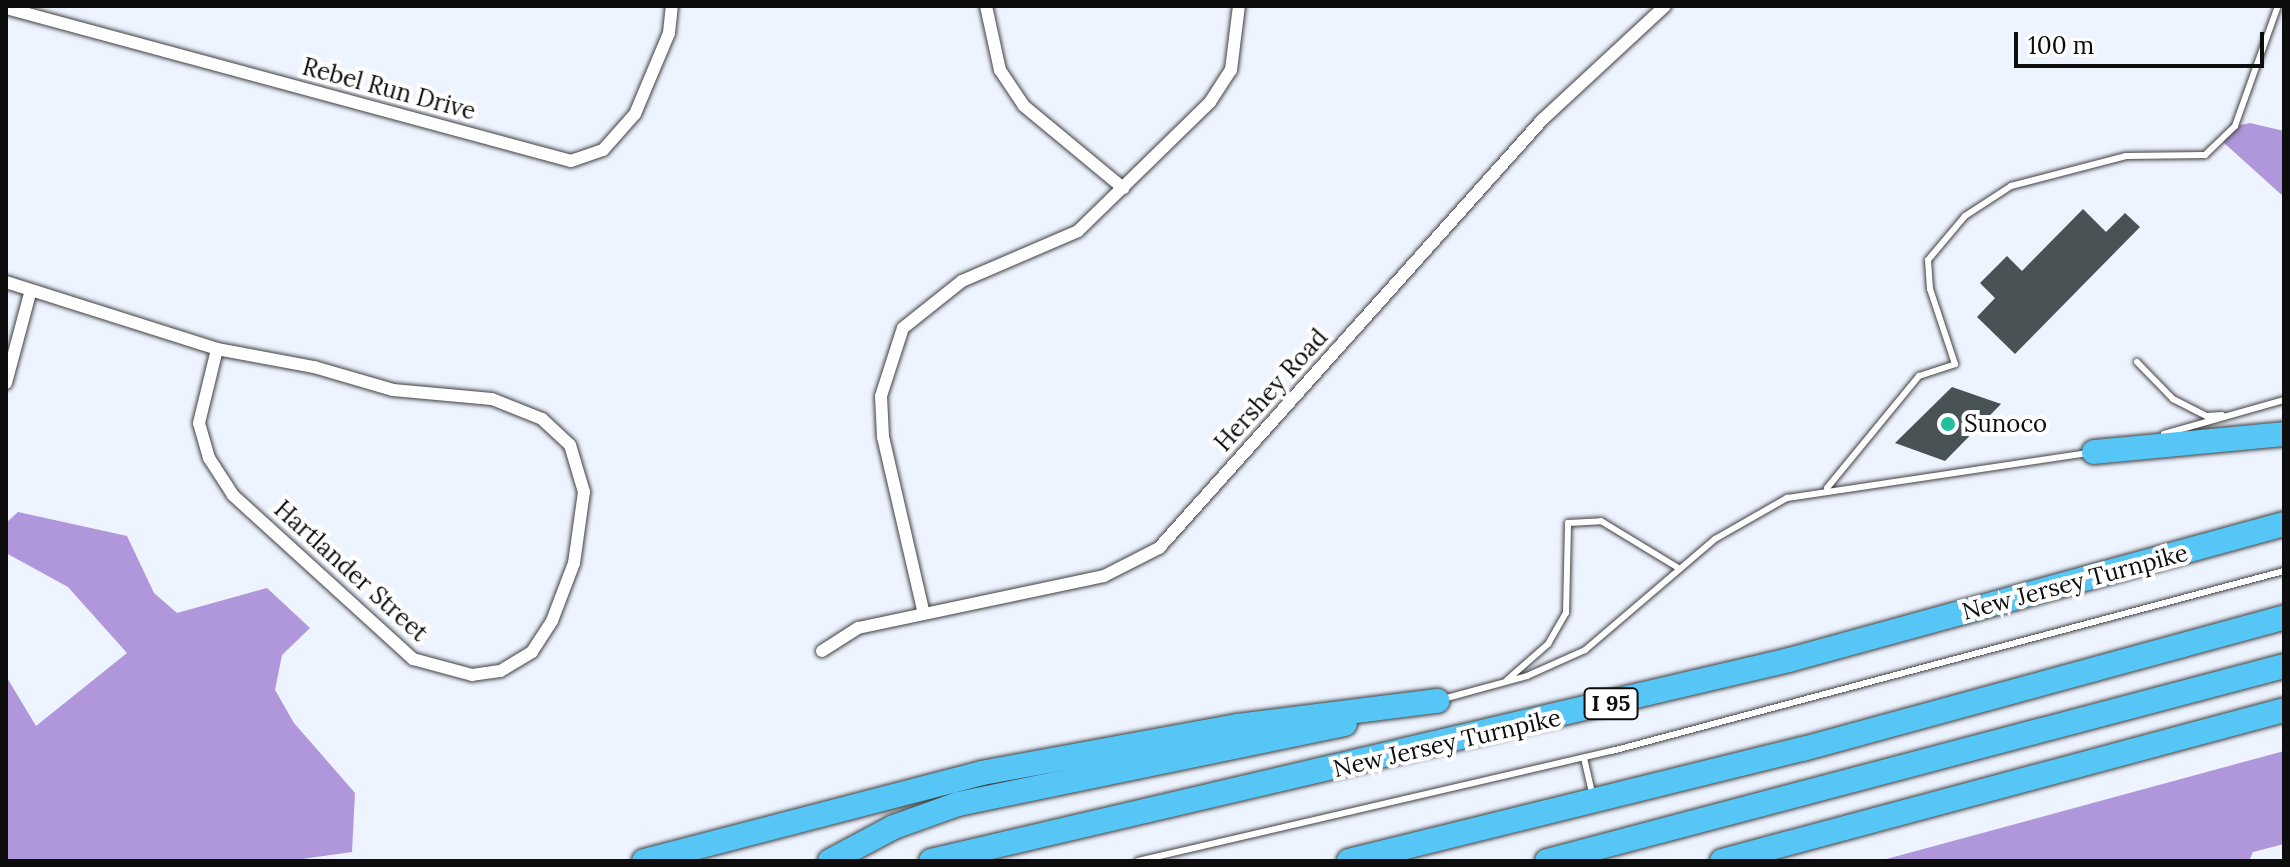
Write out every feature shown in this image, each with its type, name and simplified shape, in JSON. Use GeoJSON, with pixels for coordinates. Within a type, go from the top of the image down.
{"type":"FeatureCollection","features":[{"type":"Feature","properties":{"kind":"highway"},"geometry":{"type":"LineString","coordinates":[[2094,452],[2284,434]]}},
{"type":"Feature","properties":{"kind":"highway","name":"New Jersey Turnpike"},"geometry":{"type":"LineString","coordinates":[[931,861],[1789,660],[2284,524]]}},
{"type":"Feature","properties":{"kind":"highway"},"geometry":{"type":"LineString","coordinates":[[1349,861],[1595,803],[2284,617]]}},
{"type":"Feature","properties":{"kind":"highway"},"geometry":{"type":"LineString","coordinates":[[1547,861],[2284,666]]}},
{"type":"Feature","properties":{"kind":"highway"},"geometry":{"type":"LineString","coordinates":[[830,861],[894,827],[990,796],[1251,747],[1437,701]]}},
{"type":"Feature","properties":{"kind":"highway"},"geometry":{"type":"LineString","coordinates":[[644,861],[982,773],[1253,724],[1437,701]]}},
{"type":"Feature","properties":{"kind":"highway"},"geometry":{"type":"LineString","coordinates":[[1722,861],[2284,710]]}},
{"type":"Feature","properties":{"kind":"street","name":"Rebel Run Drive"},"geometry":{"type":"LineString","coordinates":[[6,8],[571,161],[603,150],[635,114],[669,33],[672,6]]}},
{"type":"Feature","properties":{"kind":"street"},"geometry":{"type":"LineString","coordinates":[[986,6],[1000,70],[1024,106],[1123,188]]}},
{"type":"Feature","properties":{"kind":"street"},"geometry":{"type":"LineString","coordinates":[[923,610],[883,437],[881,396],[903,328],[962,281],[1078,231],[1123,188],[1224,81],[1239,6]]}},
{"type":"Feature","properties":{"kind":"street","name":"Hershey Road"},"geometry":{"type":"LineString","coordinates":[[822,651],[858,628],[923,610],[1104,576],[1159,548],[1543,119],[1665,6]]}},
{"type":"Feature","properties":{"kind":"street","name":"Hartlander Street"},"geometry":{"type":"LineString","coordinates":[[6,282],[217,349],[314,367],[393,390],[492,399],[542,419],[570,445],[584,492],[574,563],[552,621],[532,652],[500,671],[472,675],[413,659],[233,495],[209,458],[199,423],[217,349]]}},
{"type":"Feature","properties":{"kind":"street"},"geometry":{"type":"LineString","coordinates":[[6,383],[31,290]]}},
{"type":"Feature","properties":{"kind":"lane"},"geometry":{"type":"LineString","coordinates":[[1827,488],[1919,376],[1955,364],[1930,289],[1928,260],[1965,216],[2011,186],[2112,160],[2151,153],[2205,155],[2235,126],[2278,6]]}},
{"type":"Feature","properties":{"kind":"lane"},"geometry":{"type":"LineString","coordinates":[[2137,362],[2191,411],[2237,414]]}},
{"type":"Feature","properties":{"kind":"lane"},"geometry":{"type":"LineString","coordinates":[[1437,701],[1504,683],[1585,650],[1680,569],[1748,518],[1827,488],[2094,452],[2284,400]]}},
{"type":"Feature","properties":{"kind":"lane"},"geometry":{"type":"LineString","coordinates":[[1504,683],[1548,644],[1566,613],[1568,523],[1601,521],[1680,569]]}},
{"type":"Feature","properties":{"kind":"lane"},"geometry":{"type":"LineString","coordinates":[[1138,861],[1584,758],[2284,571]]}},
{"type":"Feature","properties":{"kind":"lane"},"geometry":{"type":"LineString","coordinates":[[1584,758],[1595,803]]}},
{"type":"Feature","properties":{"kind":"shaded area"},"geometry":{"type":"Polygon","coordinates":[[[2250,123],[2284,131],[2284,197],[2223,142],[2235,126],[2250,123]]]}},
{"type":"Feature","properties":{"kind":"shaded area"},"geometry":{"type":"Polygon","coordinates":[[[18,512],[127,536],[154,593],[177,613],[267,588],[310,628],[282,655],[275,690],[294,723],[355,793],[352,852],[288,861],[6,861],[6,676],[36,726],[127,653],[68,587],[6,553],[6,523],[18,512]]]}},
{"type":"Feature","properties":{"kind":"shaded area"},"geometry":{"type":"Polygon","coordinates":[[[2284,751],[2284,844],[2253,852],[2249,861],[1879,861],[2284,751]]]}},
{"type":"Feature","properties":{"kind":"building"},"geometry":{"type":"Polygon","coordinates":[[[2083,209],[2106,232],[2125,213],[2140,227],[2015,354],[1977,317],[1995,298],[1980,283],[2007,256],[2022,271],[2083,209]]]}},
{"type":"Feature","properties":{"kind":"building","name":"Sunoco"},"geometry":{"type":"Polygon","coordinates":[[[1952,387],[2001,404],[1945,461],[1895,443],[1952,387]]]}},
{"type":"Feature","properties":{"kind":"place","name":"Sunoco"},"geometry":{"type":"Point","coordinates":[1948,424]}}]}
